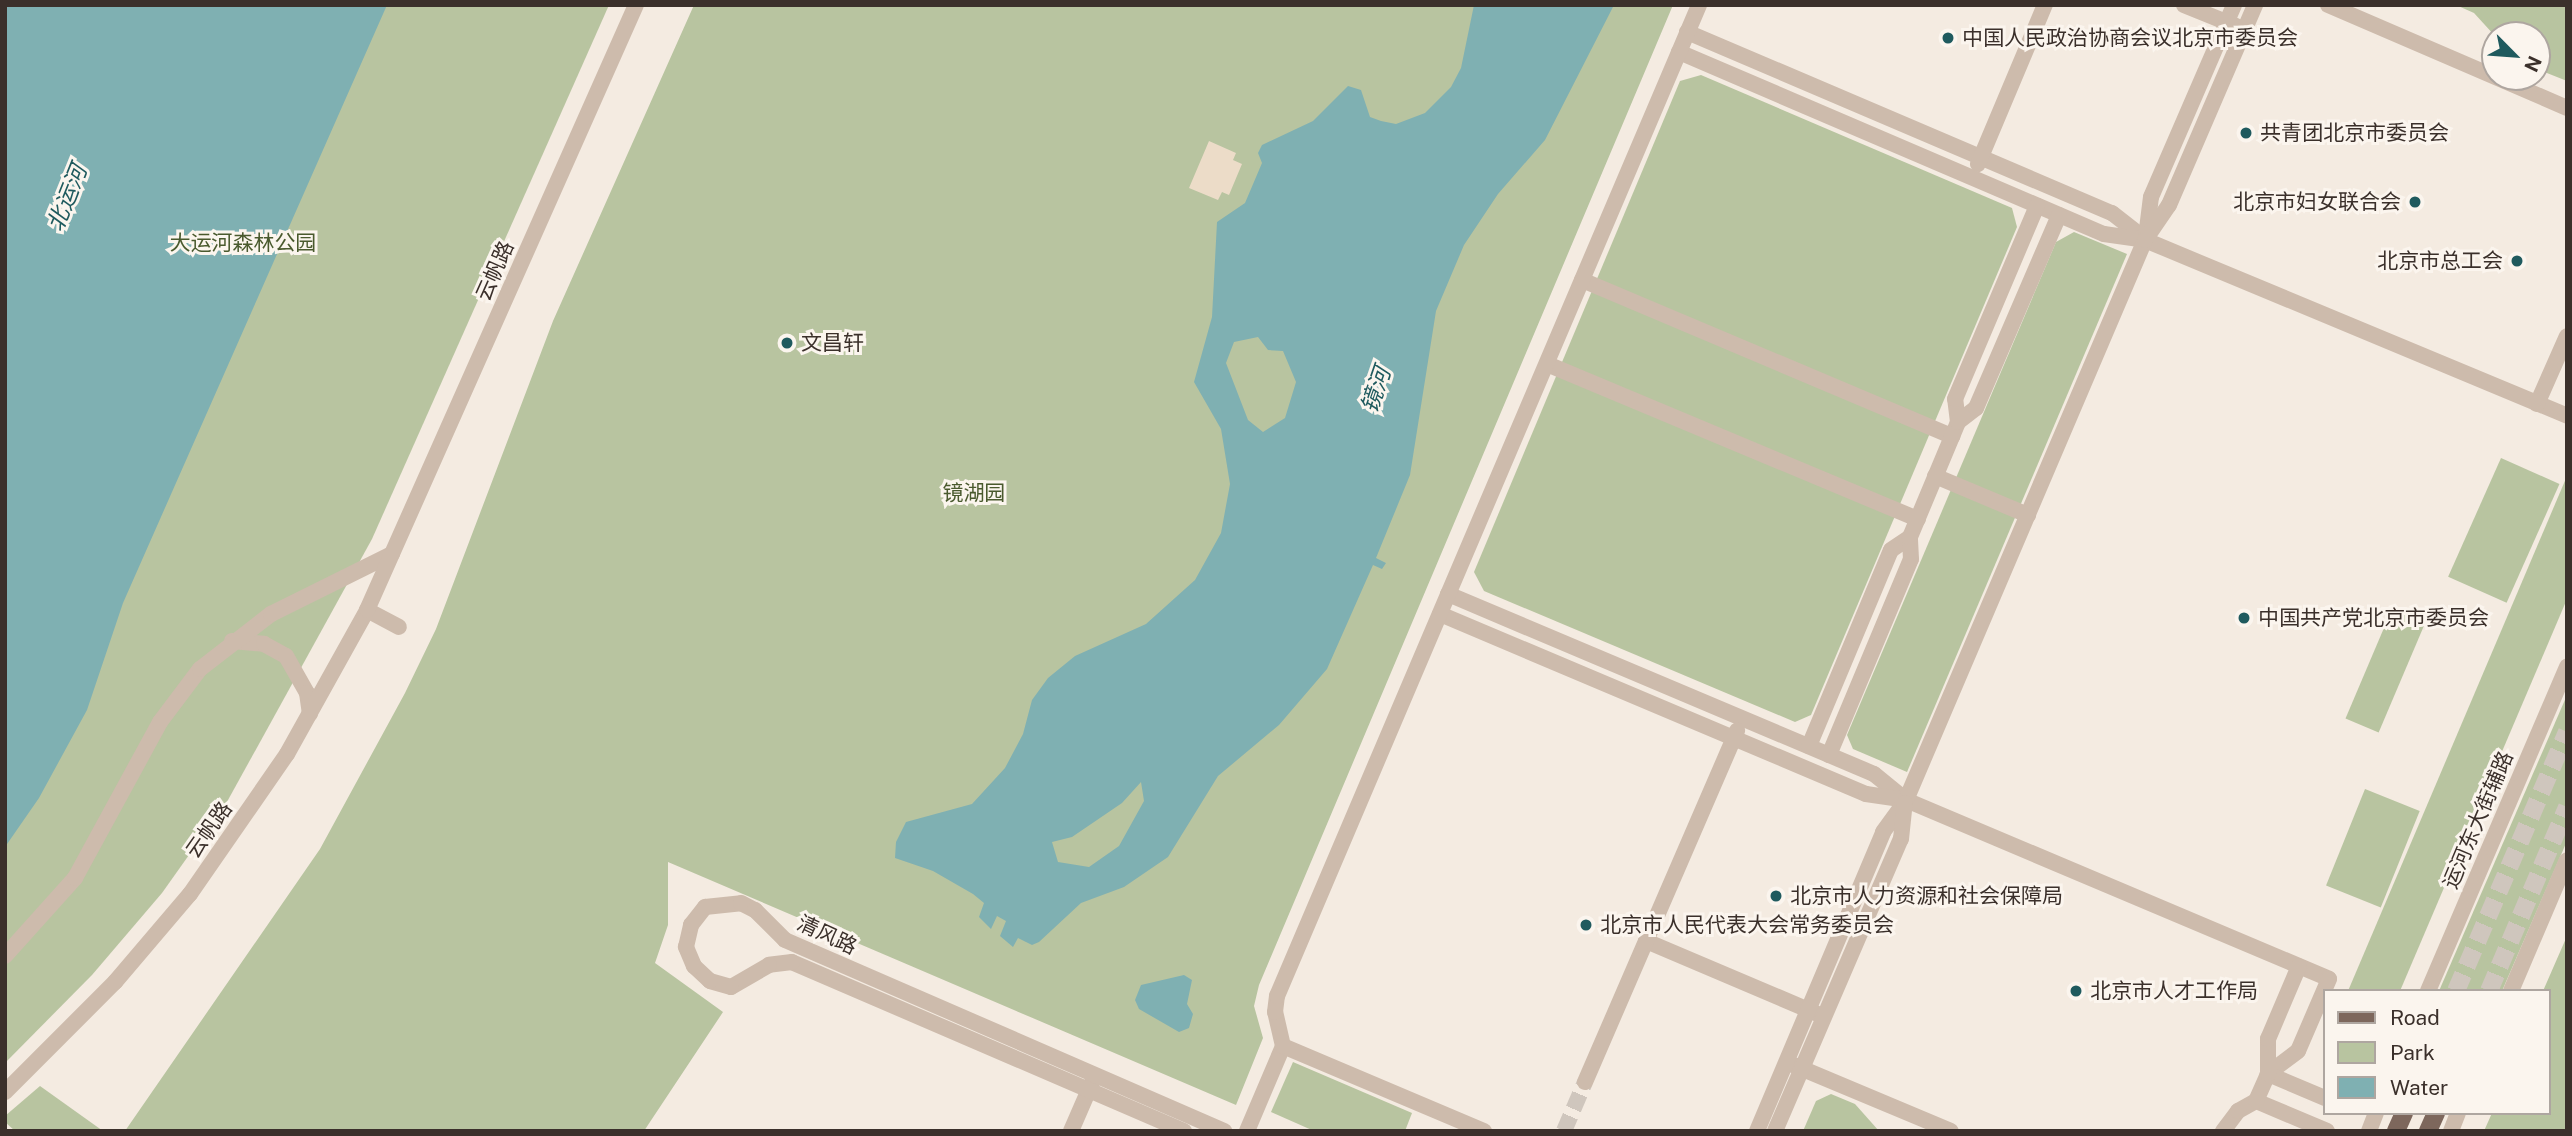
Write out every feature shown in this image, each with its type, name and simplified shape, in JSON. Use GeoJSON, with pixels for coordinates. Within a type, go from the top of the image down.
{"type":"FeatureCollection","features":[{"type":"Feature","properties":{"kind":"main road"},"geometry":{"type":"LineString","coordinates":[[2396,1131],[2403,1115]]}},
{"type":"Feature","properties":{"kind":"main road"},"geometry":{"type":"LineString","coordinates":[[2428,1131],[2435,1115]]}},
{"type":"Feature","properties":{"kind":"street","name":"云帆路"},"geometry":{"type":"LineString","coordinates":[[5,1092],[115,982],[190,894],[310,714],[367,610],[636,5]]}},
{"type":"Feature","properties":{"kind":"street"},"geometry":{"type":"LineString","coordinates":[[1247,1131],[1283,1046],[1275,1012],[1277,996],[1699,5]]}},
{"type":"Feature","properties":{"kind":"street"},"geometry":{"type":"LineString","coordinates":[[1971,178],[2045,5]]}},
{"type":"Feature","properties":{"kind":"street"},"geometry":{"type":"LineString","coordinates":[[2184,5],[2244,30]]}},
{"type":"Feature","properties":{"kind":"street"},"geometry":{"type":"LineString","coordinates":[[2146,240],[2151,197],[2234,5]]}},
{"type":"Feature","properties":{"kind":"street"},"geometry":{"type":"LineString","coordinates":[[1757,1131],[1883,832],[1906,800],[2146,240],[2169,205],[2255,5]]}},
{"type":"Feature","properties":{"kind":"street"},"geometry":{"type":"LineString","coordinates":[[2328,5],[2567,108]]}},
{"type":"Feature","properties":{"kind":"street"},"geometry":{"type":"LineString","coordinates":[[1687,32],[2112,213],[2146,240]]}},
{"type":"Feature","properties":{"kind":"street"},"geometry":{"type":"LineString","coordinates":[[1679,52],[2104,234],[2146,240],[2567,416]]}},
{"type":"Feature","properties":{"kind":"street"},"geometry":{"type":"LineString","coordinates":[[1829,755],[1911,559],[1910,537],[1955,429],[1955,399],[2037,206]]}},
{"type":"Feature","properties":{"kind":"street"},"geometry":{"type":"LineString","coordinates":[[1955,429],[1976,408],[2059,215]]}},
{"type":"Feature","properties":{"kind":"street"},"geometry":{"type":"LineString","coordinates":[[1582,280],[1955,429]]}},
{"type":"Feature","properties":{"kind":"street"},"geometry":{"type":"LineString","coordinates":[[2537,404],[2567,336]]}},
{"type":"Feature","properties":{"kind":"street"},"geometry":{"type":"LineString","coordinates":[[1547,364],[1918,519]]}},
{"type":"Feature","properties":{"kind":"street"},"geometry":{"type":"LineString","coordinates":[[1936,476],[2028,514]]}},
{"type":"Feature","properties":{"kind":"street"},"geometry":{"type":"LineString","coordinates":[[1809,746],[1891,550],[1910,537]]}},
{"type":"Feature","properties":{"kind":"street"},"geometry":{"type":"LineString","coordinates":[[5,956],[75,878],[180,693],[232,641],[271,614],[392,554]]}},
{"type":"Feature","properties":{"kind":"street"},"geometry":{"type":"LineString","coordinates":[[1448,594],[1874,774],[1906,800]]}},
{"type":"Feature","properties":{"kind":"street"},"geometry":{"type":"LineString","coordinates":[[367,610],[399,628]]}},
{"type":"Feature","properties":{"kind":"street"},"geometry":{"type":"LineString","coordinates":[[1440,614],[1866,794],[1906,800],[2299,966],[2329,979],[2325,989]]}},
{"type":"Feature","properties":{"kind":"street"},"geometry":{"type":"LineString","coordinates":[[232,641],[264,644],[286,656],[307,693],[310,714]]}},
{"type":"Feature","properties":{"kind":"street","name":"运河东大街辅路"},"geometry":{"type":"LineString","coordinates":[[2429,989],[2567,666]]}},
{"type":"Feature","properties":{"kind":"street"},"geometry":{"type":"LineString","coordinates":[[1585,1083],[1742,718]]}},
{"type":"Feature","properties":{"kind":"street"},"geometry":{"type":"LineString","coordinates":[[1775,1131],[1901,839],[1906,800]]}},
{"type":"Feature","properties":{"kind":"street"},"geometry":{"type":"LineString","coordinates":[[2512,989],[2567,860]]}},
{"type":"Feature","properties":{"kind":"street","name":"清风路"},"geometry":{"type":"LineString","coordinates":[[1184,1131],[1092,1082],[785,940],[755,910],[741,903],[705,907],[691,925],[686,947],[694,967],[710,981],[731,986],[769,965],[792,962],[1092,1082],[1224,1131]]}},
{"type":"Feature","properties":{"kind":"street"},"geometry":{"type":"LineString","coordinates":[[1646,941],[1824,1017]]}},
{"type":"Feature","properties":{"kind":"street"},"geometry":{"type":"LineString","coordinates":[[2223,1131],[2238,1111],[2256,1101],[2268,1074],[2268,1039],[2299,966]]}},
{"type":"Feature","properties":{"kind":"street"},"geometry":{"type":"LineString","coordinates":[[2268,1074],[2298,1051],[2324,991]]}},
{"type":"Feature","properties":{"kind":"street"},"geometry":{"type":"LineString","coordinates":[[1283,1046],[1484,1131]]}},
{"type":"Feature","properties":{"kind":"street"},"geometry":{"type":"LineString","coordinates":[[1786,1062],[1951,1131]]}},
{"type":"Feature","properties":{"kind":"street"},"geometry":{"type":"LineString","coordinates":[[2268,1074],[2324,1098]]}},
{"type":"Feature","properties":{"kind":"street"},"geometry":{"type":"LineString","coordinates":[[1071,1131],[1092,1082]]}},
{"type":"Feature","properties":{"kind":"street"},"geometry":{"type":"LineString","coordinates":[[2256,1101],[2327,1131]]}},
{"type":"Feature","properties":{"kind":"green space","name":"大运河森林公园"},"geometry":{"type":"Polygon","coordinates":[[[5,5],[609,5],[372,539],[228,800],[162,893],[92,975],[5,1063],[5,5]]]}},
{"type":"Feature","properties":{"kind":"green space","name":"镜湖园"},"geometry":{"type":"Polygon","coordinates":[[[694,5],[1673,5],[1259,985],[1254,1006],[1263,1038],[1236,1105],[668,862],[668,925],[655,963],[723,1012],[644,1131],[125,1131],[320,849],[405,693],[436,629],[553,321],[694,5]]]}},
{"type":"Feature","properties":{"kind":"green space"},"geometry":{"type":"Polygon","coordinates":[[[2456,5],[2567,5],[2567,81],[2551,75],[2551,21],[2481,21],[2474,13],[2456,5]]]}},
{"type":"Feature","properties":{"kind":"green space"},"geometry":{"type":"Polygon","coordinates":[[[1701,75],[2012,208],[2017,227],[1811,715],[1795,722],[1484,591],[1474,572],[1680,81],[1701,75]]]}},
{"type":"Feature","properties":{"kind":"green space"},"geometry":{"type":"Polygon","coordinates":[[[2074,232],[2127,254],[1907,772],[1853,749],[1847,735],[2056,242],[2074,232]]]}},
{"type":"Feature","properties":{"kind":"green space"},"geometry":{"type":"Polygon","coordinates":[[[2501,458],[2559,484],[2507,603],[2448,577],[2501,458]]]}},
{"type":"Feature","properties":{"kind":"green space"},"geometry":{"type":"Polygon","coordinates":[[[2567,476],[2567,599],[2401,989],[2349,989],[2567,476]]]}},
{"type":"Feature","properties":{"kind":"green space"},"geometry":{"type":"Polygon","coordinates":[[[2392,609],[2425,623],[2379,733],[2346,719],[2392,609]]]}},
{"type":"Feature","properties":{"kind":"green space"},"geometry":{"type":"Polygon","coordinates":[[[2567,695],[2567,841],[2503,989],[2440,989],[2567,695]]]}},
{"type":"Feature","properties":{"kind":"green space"},"geometry":{"type":"Polygon","coordinates":[[[2365,789],[2420,811],[2381,908],[2326,885],[2365,789]]]}},
{"type":"Feature","properties":{"kind":"green space"},"geometry":{"type":"Polygon","coordinates":[[[2567,936],[2567,1131],[2484,1131],[2491,1115],[2551,1115],[2551,989],[2544,989],[2567,936]]]}},
{"type":"Feature","properties":{"kind":"green space"},"geometry":{"type":"Polygon","coordinates":[[[1293,1062],[1412,1113],[1405,1131],[1314,1131],[1271,1112],[1293,1062]]]}},
{"type":"Feature","properties":{"kind":"green space"},"geometry":{"type":"Polygon","coordinates":[[[40,1086],[103,1131],[15,1131],[5,1122],[5,1116],[40,1086]]]}},
{"type":"Feature","properties":{"kind":"green space"},"geometry":{"type":"Polygon","coordinates":[[[1831,1094],[1855,1104],[1879,1131],[1803,1131],[1816,1101],[1831,1094]]]}},
{"type":"Feature","properties":{"kind":"shaded area"},"geometry":{"type":"Polygon","coordinates":[[[1209,141],[1236,153],[1233,160],[1242,164],[1229,195],[1222,192],[1218,200],[1189,188],[1209,141]]]}},
{"type":"Feature","properties":{"kind":"water","name":"北运河"},"geometry":{"type":"Polygon","coordinates":[[[5,5],[387,5],[123,603],[87,710],[39,798],[5,847],[5,5]]]}},
{"type":"Feature","properties":{"kind":"water","name":"镜河"},"geometry":{"type":"Polygon","coordinates":[[[1474,5],[1614,5],[1545,140],[1498,194],[1464,245],[1436,311],[1410,475],[1376,558],[1386,563],[1382,569],[1373,565],[1327,669],[1279,725],[1218,776],[1168,857],[1124,887],[1081,903],[1039,942],[1032,945],[1018,938],[1013,947],[1000,936],[1006,921],[997,916],[991,929],[979,917],[984,903],[973,894],[933,871],[895,858],[896,842],[906,822],[972,804],[1005,768],[1023,734],[1032,700],[1048,678],[1075,656],[1146,624],[1195,580],[1221,533],[1230,484],[1221,429],[1194,382],[1212,317],[1217,222],[1245,203],[1262,163],[1258,153],[1262,145],[1313,121],[1348,86],[1361,90],[1370,117],[1381,121],[1396,124],[1425,113],[1451,87],[1461,68],[1474,5]],[[1258,337],[1234,342],[1226,363],[1248,420],[1263,432],[1285,418],[1296,382],[1283,351],[1268,350],[1258,337]],[[1141,782],[1122,803],[1072,837],[1052,842],[1058,862],[1089,867],[1119,846],[1144,801],[1141,782]]]}},
{"type":"Feature","properties":{"kind":"water"},"geometry":{"type":"Polygon","coordinates":[[[1184,975],[1192,980],[1187,1004],[1193,1014],[1189,1028],[1179,1032],[1139,1009],[1135,1000],[1141,985],[1184,975]]]}},
{"type":"Feature","properties":{"kind":"tunnel"},"geometry":{"type":"LineString","coordinates":[[2457,989],[2567,732]]}},
{"type":"Feature","properties":{"kind":"tunnel"},"geometry":{"type":"LineString","coordinates":[[2490,989],[2567,807]]}},
{"type":"Feature","properties":{"kind":"tunnel"},"geometry":{"type":"LineString","coordinates":[[1564,1131],[1585,1082]]}},
{"type":"Feature","properties":{"kind":"place","name":"中国人民政治协商会议北京市委员会"},"geometry":{"type":"Point","coordinates":[1948,38]}},
{"type":"Feature","properties":{"kind":"place","name":"共青团北京市委员会"},"geometry":{"type":"Point","coordinates":[2246,133]}},
{"type":"Feature","properties":{"kind":"place","name":"北京市妇女联合会"},"geometry":{"type":"Point","coordinates":[2415,202]}},
{"type":"Feature","properties":{"kind":"place","name":"北京市总工会"},"geometry":{"type":"Point","coordinates":[2517,261]}},
{"type":"Feature","properties":{"kind":"place","name":"文昌轩"},"geometry":{"type":"Point","coordinates":[787,343]}},
{"type":"Feature","properties":{"kind":"place","name":"中国共产党北京市委员会"},"geometry":{"type":"Point","coordinates":[2244,618]}},
{"type":"Feature","properties":{"kind":"place","name":"北京市人力资源和社会保障局"},"geometry":{"type":"Point","coordinates":[1776,896]}},
{"type":"Feature","properties":{"kind":"place","name":"北京市人民代表大会常务委员会"},"geometry":{"type":"Point","coordinates":[1586,925]}},
{"type":"Feature","properties":{"kind":"place","name":"北京市人才工作局"},"geometry":{"type":"Point","coordinates":[2076,991]}}]}
